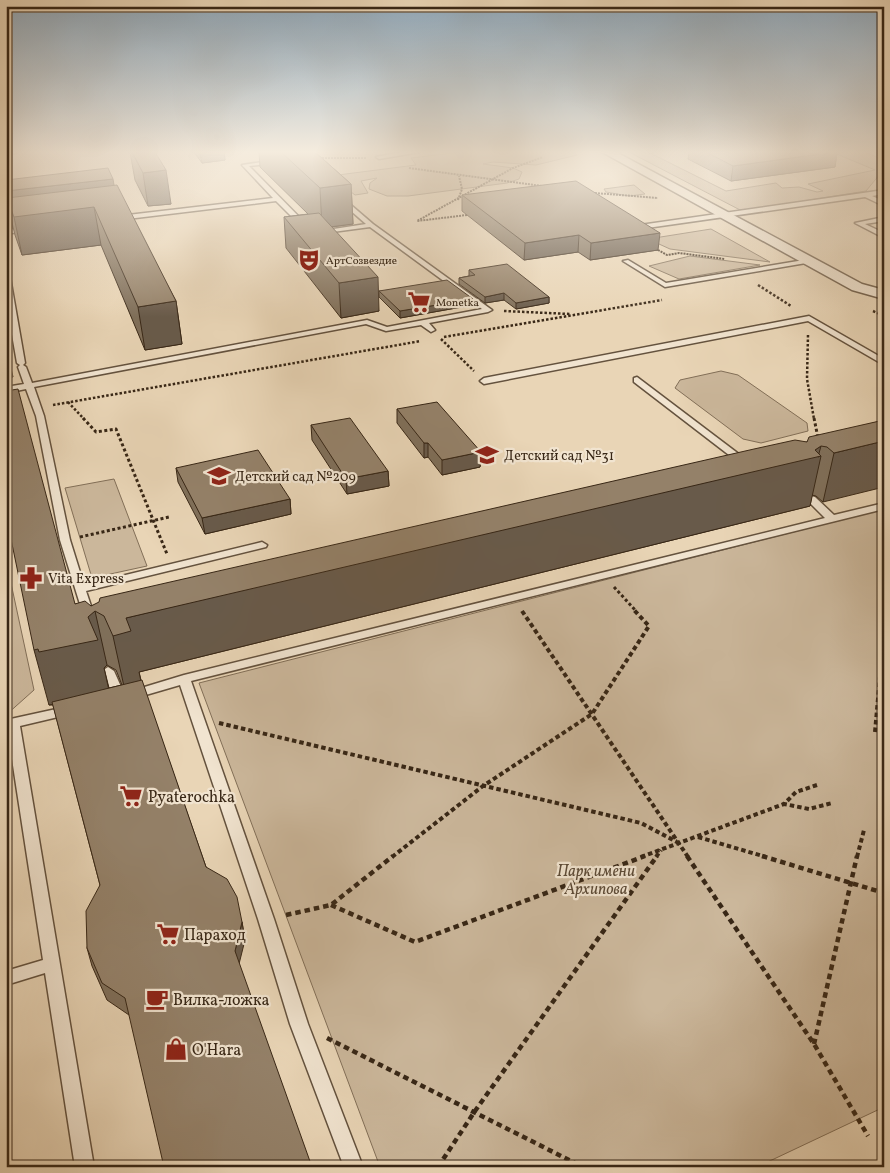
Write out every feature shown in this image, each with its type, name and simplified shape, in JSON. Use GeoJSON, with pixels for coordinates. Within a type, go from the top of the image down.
{"type":"FeatureCollection","features":[{"type":"Feature","properties":{"kind":"street"},"geometry":{"type":"LineString","coordinates":[[706,207],[857,287],[884,295]]}},
{"type":"Feature","properties":{"kind":"lane"},"geometry":{"type":"LineString","coordinates":[[112,219],[213,207]]}},
{"type":"Feature","properties":{"kind":"lane"},"geometry":{"type":"LineString","coordinates":[[284,207],[312,234],[371,225]]}},
{"type":"Feature","properties":{"kind":"lane"},"geometry":{"type":"LineString","coordinates":[[350,207],[371,225],[488,310]]}},
{"type":"Feature","properties":{"kind":"lane"},"geometry":{"type":"LineString","coordinates":[[640,227],[789,207]]}},
{"type":"Feature","properties":{"kind":"lane"},"geometry":{"type":"LineString","coordinates":[[884,219],[858,223],[884,236]]}},
{"type":"Feature","properties":{"kind":"lane"},"geometry":{"type":"LineString","coordinates":[[6,232],[35,228]]}},
{"type":"Feature","properties":{"kind":"lane"},"geometry":{"type":"LineString","coordinates":[[626,260],[665,285],[810,261]]}},
{"type":"Feature","properties":{"kind":"lane"},"geometry":{"type":"LineString","coordinates":[[6,277],[22,365],[40,416],[65,540],[91,622]]}},
{"type":"Feature","properties":{"kind":"lane"},"geometry":{"type":"LineString","coordinates":[[6,390],[367,322],[386,329],[488,310]]}},
{"type":"Feature","properties":{"kind":"lane"},"geometry":{"type":"LineString","coordinates":[[484,381],[809,318],[884,362]]}},
{"type":"Feature","properties":{"kind":"lane"},"geometry":{"type":"LineString","coordinates":[[423,322],[431,330]]}},
{"type":"Feature","properties":{"kind":"lane"},"geometry":{"type":"LineString","coordinates":[[637,380],[752,468]]}},
{"type":"Feature","properties":{"kind":"lane"},"geometry":{"type":"LineString","coordinates":[[811,499],[831,518]]}},
{"type":"Feature","properties":{"kind":"lane"},"geometry":{"type":"LineString","coordinates":[[108,670],[115,699],[184,679],[884,506]]}},
{"type":"Feature","properties":{"kind":"lane"},"geometry":{"type":"LineString","coordinates":[[80,589],[262,545]]}},
{"type":"Feature","properties":{"kind":"lane"},"geometry":{"type":"LineString","coordinates":[[184,679],[266,919],[299,1024],[354,1167]]}},
{"type":"Feature","properties":{"kind":"lane"},"geometry":{"type":"LineString","coordinates":[[83,707],[10,724],[85,1167]]}},
{"type":"Feature","properties":{"kind":"lane"},"geometry":{"type":"LineString","coordinates":[[6,978],[52,964]]}},
{"type":"Feature","properties":{"kind":"path"},"geometry":{"type":"LineString","coordinates":[[445,207],[417,221],[467,215]]}},
{"type":"Feature","properties":{"kind":"path"},"geometry":{"type":"LineString","coordinates":[[766,282],[757,284],[809,318],[807,379],[820,445]]}},
{"type":"Feature","properties":{"kind":"path"},"geometry":{"type":"LineString","coordinates":[[440,338],[671,298]]}},
{"type":"Feature","properties":{"kind":"path"},"geometry":{"type":"LineString","coordinates":[[488,310],[576,314]]}},
{"type":"Feature","properties":{"kind":"path"},"geometry":{"type":"LineString","coordinates":[[431,330],[484,381]]}},
{"type":"Feature","properties":{"kind":"path"},"geometry":{"type":"LineString","coordinates":[[173,566],[152,520],[116,429],[96,432],[68,402],[422,341]]}},
{"type":"Feature","properties":{"kind":"path"},"geometry":{"type":"LineString","coordinates":[[65,540],[169,517]]}},
{"type":"Feature","properties":{"kind":"path"},"geometry":{"type":"LineString","coordinates":[[266,919],[331,905],[482,786],[592,714],[649,626],[604,576]]}},
{"type":"Feature","properties":{"kind":"path"},"geometry":{"type":"LineString","coordinates":[[513,598],[814,1044],[868,1136]]}},
{"type":"Feature","properties":{"kind":"path"},"geometry":{"type":"LineString","coordinates":[[875,732],[884,632]]}},
{"type":"Feature","properties":{"kind":"path"},"geometry":{"type":"LineString","coordinates":[[197,718],[641,823],[679,843]]}},
{"type":"Feature","properties":{"kind":"path"},"geometry":{"type":"LineString","coordinates":[[331,905],[416,942],[784,804],[796,792],[817,785]]}},
{"type":"Feature","properties":{"kind":"path"},"geometry":{"type":"LineString","coordinates":[[784,804],[809,809],[832,803]]}},
{"type":"Feature","properties":{"kind":"path"},"geometry":{"type":"LineString","coordinates":[[814,1044],[850,882],[864,830]]}},
{"type":"Feature","properties":{"kind":"path"},"geometry":{"type":"LineString","coordinates":[[697,836],[884,893]]}},
{"type":"Feature","properties":{"kind":"path"},"geometry":{"type":"LineString","coordinates":[[438,1167],[475,1111],[661,850]]}},
{"type":"Feature","properties":{"kind":"path"},"geometry":{"type":"LineString","coordinates":[[299,1024],[583,1167]]}},
{"type":"Feature","properties":{"kind":"green space"},"geometry":{"type":"Polygon","coordinates":[[[734,207],[768,207],[742,211],[734,207]]]}},
{"type":"Feature","properties":{"kind":"green space"},"geometry":{"type":"Polygon","coordinates":[[[711,229],[770,262],[670,249],[648,239],[711,229]]]}},
{"type":"Feature","properties":{"kind":"green space"},"geometry":{"type":"Polygon","coordinates":[[[690,256],[760,265],[679,279],[649,266],[690,256]]]}},
{"type":"Feature","properties":{"kind":"green space"},"geometry":{"type":"Polygon","coordinates":[[[721,371],[738,375],[807,423],[808,431],[761,443],[743,439],[675,388],[680,380],[721,371]]]}},
{"type":"Feature","properties":{"kind":"green space"},"geometry":{"type":"Polygon","coordinates":[[[114,479],[147,566],[92,578],[65,488],[114,479]]]}},
{"type":"Feature","properties":{"kind":"green space","name":"Парк имени Архипова"},"geometry":{"type":"Polygon","coordinates":[[[884,509],[884,1107],[757,1167],[380,1167],[199,683],[884,509]]]}},
{"type":"Feature","properties":{"kind":"green space"},"geometry":{"type":"Polygon","coordinates":[[[6,560],[34,690],[6,715],[6,560]]]}},
{"type":"Feature","properties":{"kind":"building"},"geometry":{"type":"Polygon","coordinates":[[[10,207],[128,207],[176,301],[138,307],[94,207],[14,217],[10,207]]]}},
{"type":"Feature","properties":{"kind":"building"},"geometry":{"type":"Polygon","coordinates":[[[477,207],[618,207],[660,233],[591,243],[579,235],[525,243],[477,207]]]}},
{"type":"Feature","properties":{"kind":"building"},"geometry":{"type":"Polygon","coordinates":[[[319,213],[378,277],[339,283],[284,217],[319,213]]]}},
{"type":"Feature","properties":{"kind":"building"},"geometry":{"type":"Polygon","coordinates":[[[507,264],[549,297],[516,303],[504,293],[485,297],[459,278],[475,275],[469,270],[507,264]]]}},
{"type":"Feature","properties":{"kind":"building"},"geometry":{"type":"Polygon","coordinates":[[[447,280],[473,299],[400,311],[379,291],[447,280]]]}},
{"type":"Feature","properties":{"kind":"building"},"geometry":{"type":"Polygon","coordinates":[[[18,389],[75,604],[85,601],[91,606],[99,602],[100,598],[754,449],[795,440],[807,442],[809,437],[884,420],[884,441],[834,453],[827,447],[821,446],[815,450],[821,456],[126,618],[131,631],[113,636],[104,616],[95,611],[88,617],[98,640],[39,652],[38,649],[34,650],[6,515],[6,391],[18,389]]]}},
{"type":"Feature","properties":{"kind":"building"},"geometry":{"type":"Polygon","coordinates":[[[437,402],[481,452],[442,460],[428,443],[424,443],[397,409],[437,402]]]}},
{"type":"Feature","properties":{"kind":"building"},"geometry":{"type":"Polygon","coordinates":[[[350,418],[388,471],[346,479],[311,425],[350,418]]]}},
{"type":"Feature","properties":{"kind":"building"},"geometry":{"type":"Polygon","coordinates":[[[258,450],[290,499],[202,518],[176,468],[258,450]]]}},
{"type":"Feature","properties":{"kind":"building","name":"Параход"},"geometry":{"type":"Polygon","coordinates":[[[142,680],[206,867],[227,879],[237,897],[242,922],[235,951],[312,1167],[164,1167],[125,998],[102,983],[87,948],[86,911],[100,885],[52,702],[142,680]]]}},
{"type":"Feature","properties":{"kind":"place","name":"АртСозвездие"},"geometry":{"type":"Point","coordinates":[309,260]}},
{"type":"Feature","properties":{"kind":"place","name":"Monetka"},"geometry":{"type":"Point","coordinates":[419,302]}},
{"type":"Feature","properties":{"kind":"place","name":"Детский сад №31"},"geometry":{"type":"Point","coordinates":[487,455]}},
{"type":"Feature","properties":{"kind":"place","name":"Детский сад №209"},"geometry":{"type":"Point","coordinates":[219,476]}},
{"type":"Feature","properties":{"kind":"place","name":"Vita Express"},"geometry":{"type":"Point","coordinates":[31,578]}},
{"type":"Feature","properties":{"kind":"place","name":"Pyaterochka"},"geometry":{"type":"Point","coordinates":[131,796]}},
{"type":"Feature","properties":{"kind":"place","name":"Параход"},"geometry":{"type":"Point","coordinates":[168,934]}},
{"type":"Feature","properties":{"kind":"place","name":"Вилка-ложка"},"geometry":{"type":"Point","coordinates":[157,999]}},
{"type":"Feature","properties":{"kind":"place","name":"O'Hara"},"geometry":{"type":"Point","coordinates":[176,1049]}}]}
